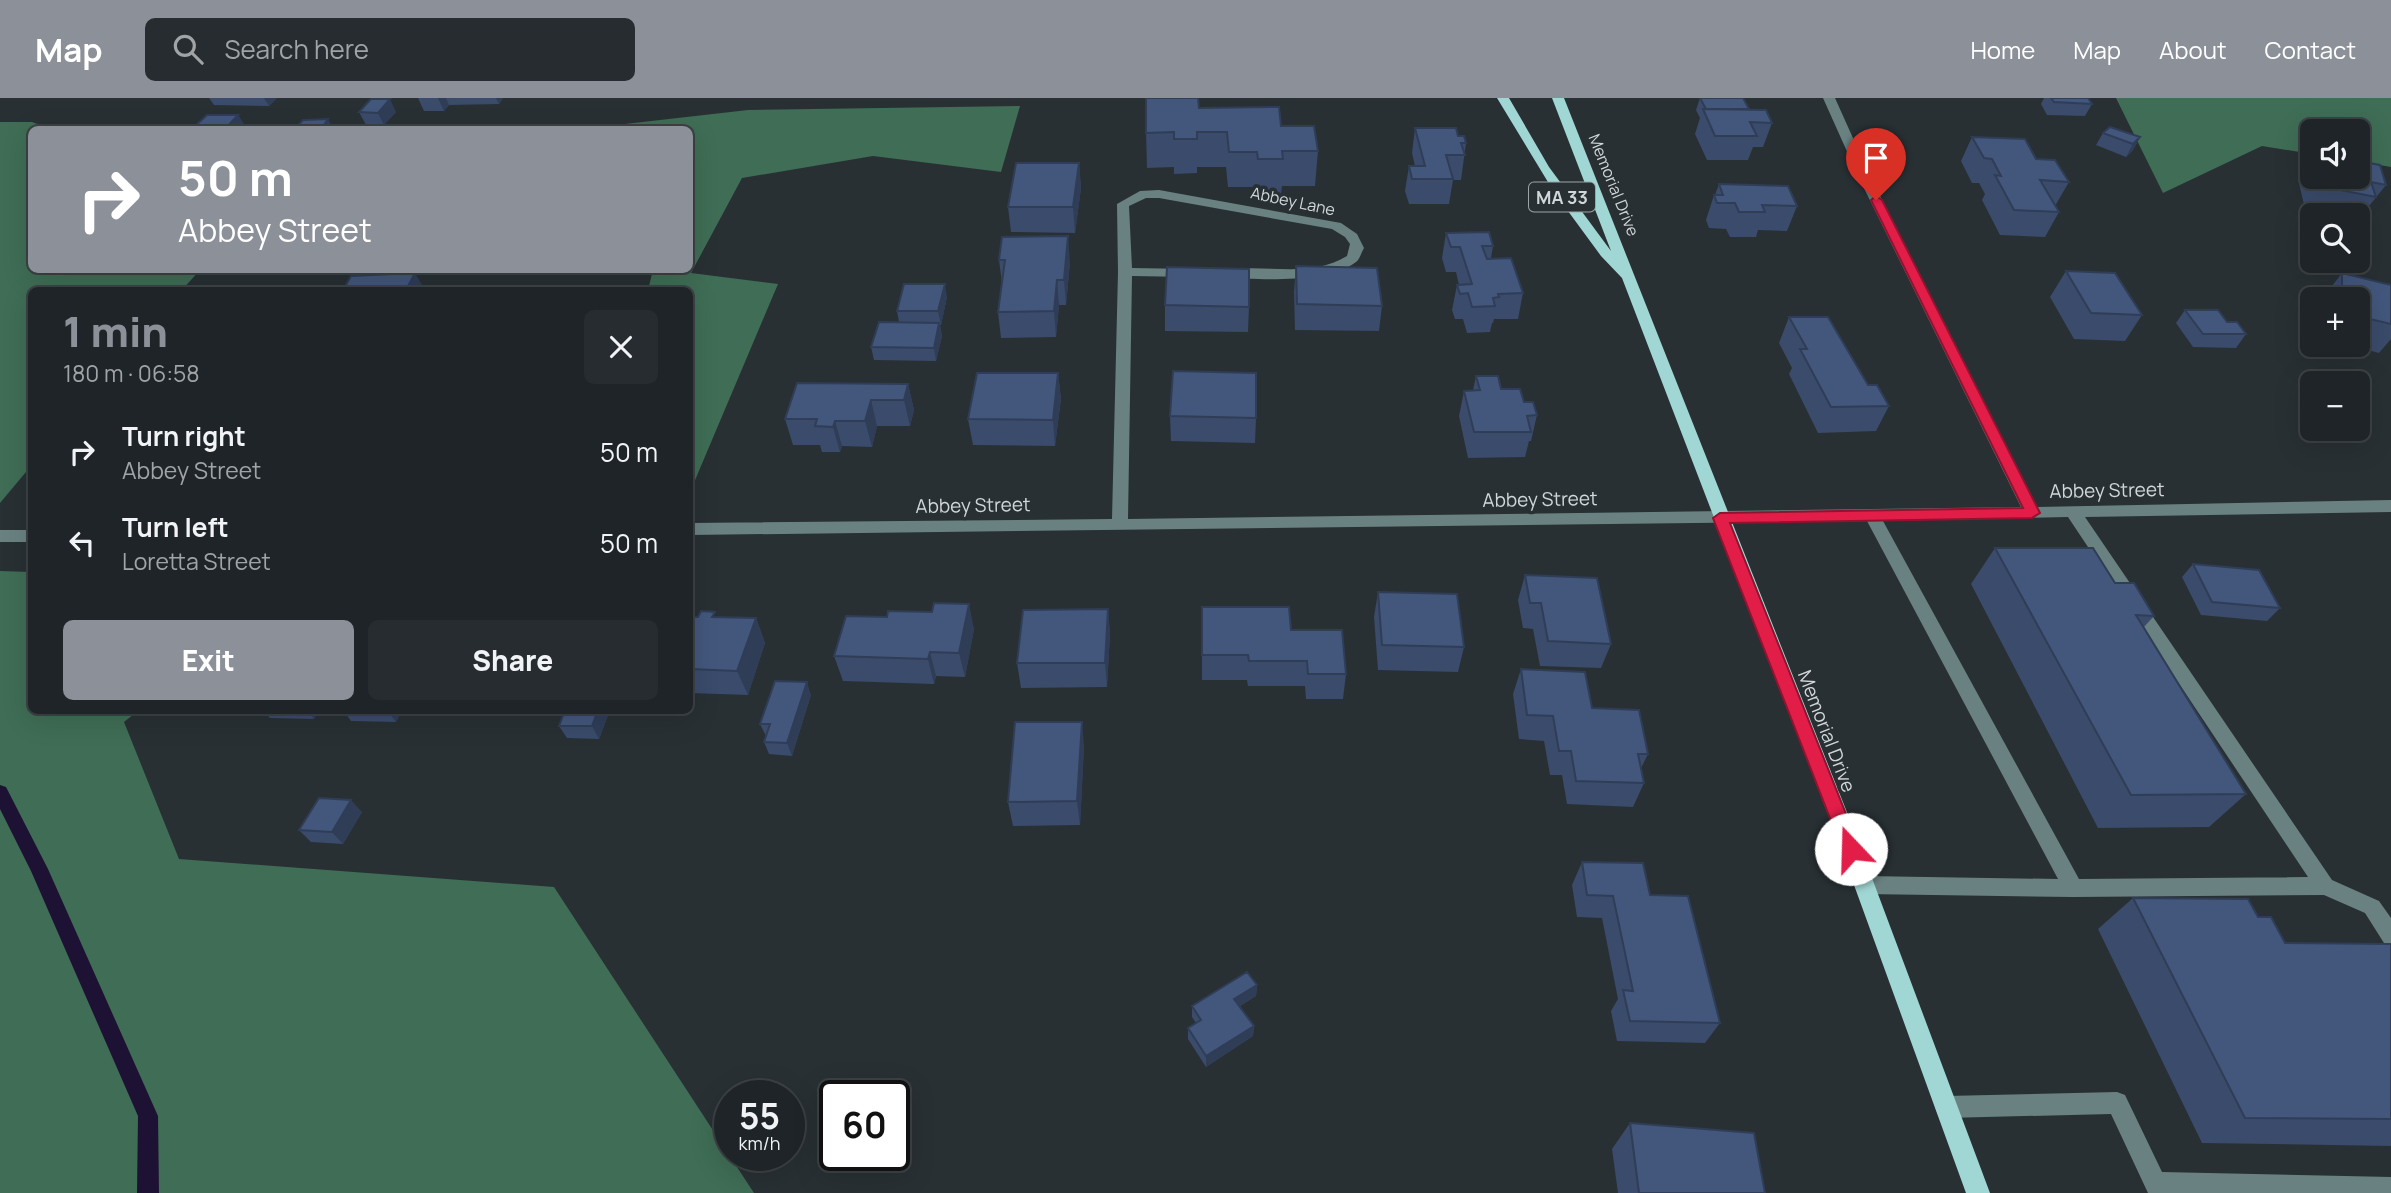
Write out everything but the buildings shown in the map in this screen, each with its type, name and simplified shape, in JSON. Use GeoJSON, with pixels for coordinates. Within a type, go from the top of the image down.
{"type":"FeatureCollection","features":[{"type":"Feature","properties":{"kind":"main road","name":"Memorial Drive"},"geometry":{"type":"LineString","coordinates":[[1503,98],[1523,137],[1559,193],[1633,286]]}},
{"type":"Feature","properties":{"kind":"main road","name":"Memorial Drive"},"geometry":{"type":"LineString","coordinates":[[1558,98],[1865,886],[1979,1193]]}},
{"type":"Feature","properties":{"kind":"street"},"geometry":{"type":"LineString","coordinates":[[1829,98],[1864,176],[2032,513]]}},
{"type":"Feature","properties":{"kind":"street","name":"Abbey Lane"},"geometry":{"type":"LineString","coordinates":[[1120,525],[1125,272],[1123,204],[1144,194],[1213,202],[1336,226],[1350,233],[1357,243],[1357,254],[1352,261],[1340,268],[1291,273],[1125,272]]}},
{"type":"Feature","properties":{"kind":"street","name":"Abbey Street"},"geometry":{"type":"LineString","coordinates":[[693,529],[1720,518],[2391,506]]}},
{"type":"Feature","properties":{"kind":"street"},"geometry":{"type":"LineString","coordinates":[[2073,512],[2325,886]]}},
{"type":"Feature","properties":{"kind":"street"},"geometry":{"type":"LineString","coordinates":[[1872,515],[2073,888]]}},
{"type":"Feature","properties":{"kind":"street"},"geometry":{"type":"LineString","coordinates":[[0,536],[28,536]]}},
{"type":"Feature","properties":{"kind":"street"},"geometry":{"type":"LineString","coordinates":[[1865,886],[2325,886],[2372,906],[2391,936]]}},
{"type":"Feature","properties":{"kind":"street"},"geometry":{"type":"LineString","coordinates":[[1946,1107],[2118,1103],[2155,1184],[2391,1189]]}},
{"type":"Feature","properties":{"kind":"green space"},"geometry":{"type":"Polygon","coordinates":[[[2116,98],[2391,98],[2391,167],[2370,163],[2370,119],[2300,119],[2300,152],[2262,146],[2163,193],[2116,98]]]}},
{"type":"Feature","properties":{"kind":"green space"},"geometry":{"type":"Polygon","coordinates":[[[1020,106],[1001,172],[873,156],[742,178],[693,269],[693,126],[607,126],[748,110],[1020,106]]]}},
{"type":"Feature","properties":{"kind":"green space"},"geometry":{"type":"Polygon","coordinates":[[[0,122],[32,122],[43,126],[28,126],[28,273],[197,273],[185,287],[28,287],[28,470],[0,503],[0,122]]]}},
{"type":"Feature","properties":{"kind":"green space"},"geometry":{"type":"Polygon","coordinates":[[[652,273],[691,273],[778,284],[693,485],[693,287],[649,287],[652,273]]]}},
{"type":"Feature","properties":{"kind":"green space"},"geometry":{"type":"Polygon","coordinates":[[[0,571],[28,572],[28,714],[134,714],[124,722],[179,859],[554,887],[714,1132],[714,1171],[740,1171],[754,1193],[0,1193],[0,571]]]}},
{"type":"Feature","properties":{"kind":"waterway"},"geometry":{"type":"LineString","coordinates":[[0,792],[39,869],[148,1116],[148,1193]]}},
{"type":"Feature","properties":{"kind":"route"},"geometry":{"type":"LineString","coordinates":[[1851,849],[1720,518],[2032,513],[1876,200]]}}]}
